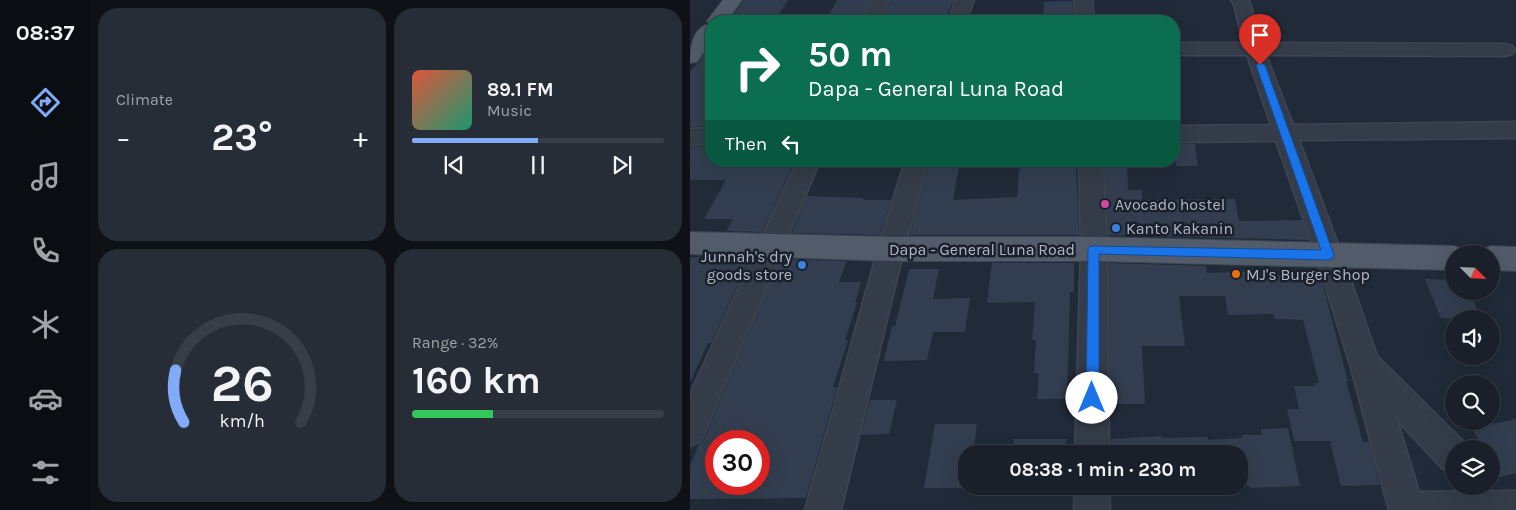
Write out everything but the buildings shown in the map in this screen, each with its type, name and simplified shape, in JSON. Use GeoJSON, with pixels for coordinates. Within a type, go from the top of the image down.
{"type":"FeatureCollection","features":[{"type":"Feature","properties":{"kind":"main road"},"geometry":{"type":"LineString","coordinates":[[722,15],[733,0]]}},
{"type":"Feature","properties":{"kind":"main road"},"geometry":{"type":"LineString","coordinates":[[696,54],[705,39]]}},
{"type":"Feature","properties":{"kind":"main road","name":"Dapa - General Luna Road"},"geometry":{"type":"LineString","coordinates":[[690,243],[892,249],[1094,249],[1445,258]]}},
{"type":"Feature","properties":{"kind":"main road"},"geometry":{"type":"LineString","coordinates":[[1500,258],[1516,259]]}},
{"type":"Feature","properties":{"kind":"street"},"geometry":{"type":"LineString","coordinates":[[873,15],[880,0]]}},
{"type":"Feature","properties":{"kind":"street"},"geometry":{"type":"LineString","coordinates":[[960,15],[965,0]]}},
{"type":"Feature","properties":{"kind":"street"},"geometry":{"type":"LineString","coordinates":[[1083,0],[1084,15]]}},
{"type":"Feature","properties":{"kind":"street"},"geometry":{"type":"LineString","coordinates":[[1240,0],[1243,4],[1254,48],[1286,133],[1365,365],[1407,510]]}},
{"type":"Feature","properties":{"kind":"street"},"geometry":{"type":"LineString","coordinates":[[1180,49],[1505,50]]}},
{"type":"Feature","properties":{"kind":"street"},"geometry":{"type":"LineString","coordinates":[[1180,134],[1516,130]]}},
{"type":"Feature","properties":{"kind":"street"},"geometry":{"type":"LineString","coordinates":[[690,137],[705,136]]}},
{"type":"Feature","properties":{"kind":"street"},"geometry":{"type":"LineString","coordinates":[[690,430],[806,167]]}},
{"type":"Feature","properties":{"kind":"street"},"geometry":{"type":"LineString","coordinates":[[823,510],[915,167]]}},
{"type":"Feature","properties":{"kind":"street"},"geometry":{"type":"LineString","coordinates":[[1091,167],[1094,249],[1092,445]]}},
{"type":"Feature","properties":{"kind":"street"},"geometry":{"type":"LineString","coordinates":[[1365,365],[1445,447]]}},
{"type":"Feature","properties":{"kind":"street"},"geometry":{"type":"LineString","coordinates":[[1092,495],[1092,510]]}},
{"type":"Feature","properties":{"kind":"street"},"geometry":{"type":"LineString","coordinates":[[1419,510],[1503,503]]}},
{"type":"Feature","properties":{"kind":"place","name":"Avocado hostel"},"geometry":{"type":"Point","coordinates":[1105,204]}},
{"type":"Feature","properties":{"kind":"place","name":"Kanto Kakanin"},"geometry":{"type":"Point","coordinates":[1116,228]}},
{"type":"Feature","properties":{"kind":"place","name":"Junnah's dry goods store"},"geometry":{"type":"Point","coordinates":[802,265]}},
{"type":"Feature","properties":{"kind":"place","name":"MJ's Burger Shop"},"geometry":{"type":"Point","coordinates":[1236,274]}},
{"type":"Feature","properties":{"kind":"route"},"geometry":{"type":"LineString","coordinates":[[1092,398],[1094,249],[1328,255],[1286,133],[1260,65]]}}]}
